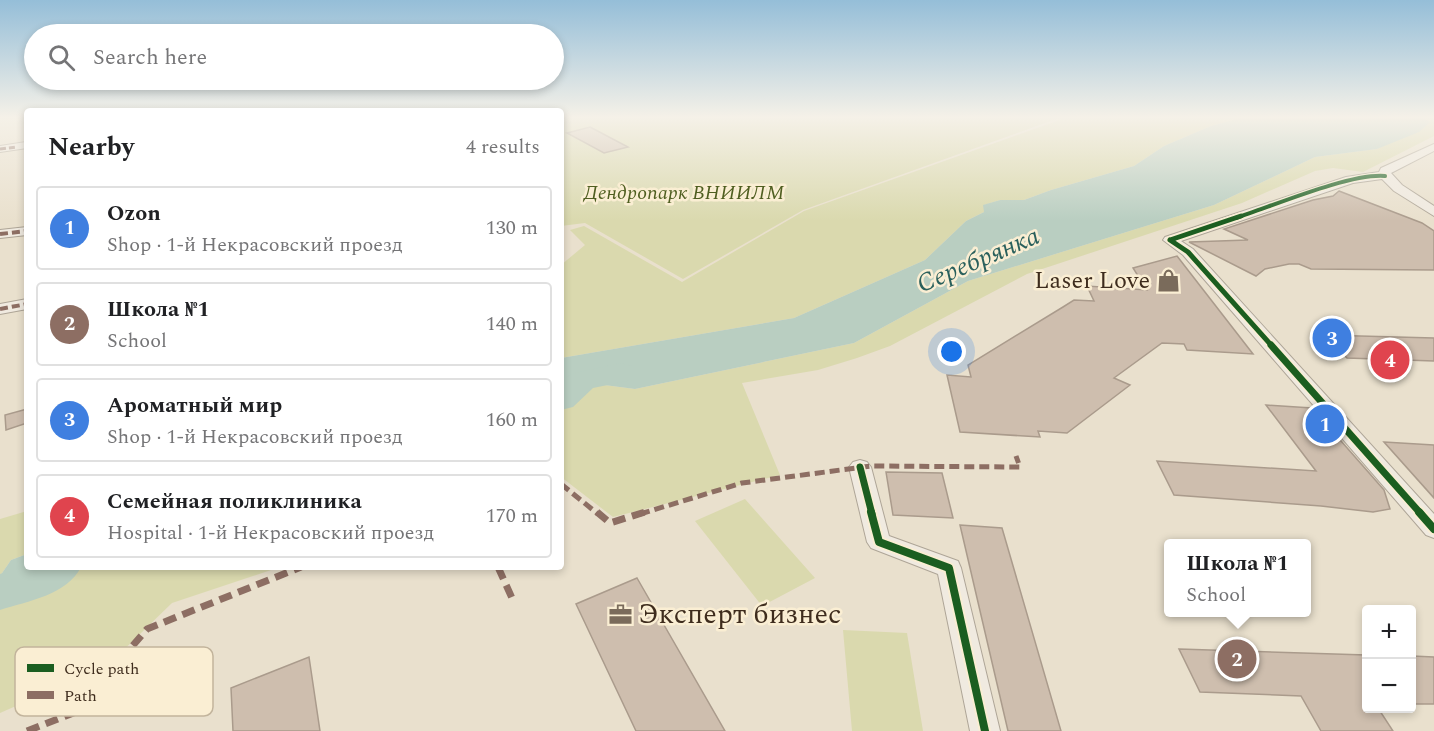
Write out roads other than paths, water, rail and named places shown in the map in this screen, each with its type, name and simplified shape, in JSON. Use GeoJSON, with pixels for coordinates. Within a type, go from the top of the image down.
{"type":"FeatureCollection","features":[{"type":"Feature","properties":{"kind":"street"},"geometry":{"type":"LineString","coordinates":[[1385,176],[1385,171],[1423,152]]}},
{"type":"Feature","properties":{"kind":"street"},"geometry":{"type":"LineString","coordinates":[[1434,212],[1398,188],[1385,176],[1364,177],[1342,182],[1170,240],[1188,252],[1434,529]]}},
{"type":"Feature","properties":{"kind":"street"},"geometry":{"type":"LineString","coordinates":[[0,234],[24,231]]}},
{"type":"Feature","properties":{"kind":"street"},"geometry":{"type":"LineString","coordinates":[[0,309],[24,305]]}},
{"type":"Feature","properties":{"kind":"street"},"geometry":{"type":"LineString","coordinates":[[860,467],[879,542],[949,568],[985,731]]}},
{"type":"Feature","properties":{"kind":"water"},"geometry":{"type":"Polygon","coordinates":[[[1155,152],[1353,152],[1315,157],[1214,205],[968,281],[854,343],[635,389],[581,382],[564,388],[564,357],[794,318],[925,260],[966,221],[984,212],[983,205],[1000,200],[1024,200],[1134,166],[1155,152]]]}},
{"type":"Feature","properties":{"kind":"water"},"geometry":{"type":"Polygon","coordinates":[[[24,555],[24,570],[33,570],[0,576],[11,560],[24,555]]]}},
{"type":"Feature","properties":{"kind":"waterway","name":"Серебрянка"},"geometry":{"type":"LineString","coordinates":[[564,397],[582,381],[621,373]]}},
{"type":"Feature","properties":{"kind":"waterway","name":"Серебрянка"},"geometry":{"type":"LineString","coordinates":[[0,592],[34,582],[55,570]]}},
{"type":"Feature","properties":{"kind":"place","name":"Laser Love"},"geometry":{"type":"Point","coordinates":[1168,281]}},
{"type":"Feature","properties":{"kind":"place","name":"Ароматный мир"},"geometry":{"type":"Point","coordinates":[1332,338]}},
{"type":"Feature","properties":{"kind":"place","name":"Семейная поликлиника"},"geometry":{"type":"Point","coordinates":[1390,360]}},
{"type":"Feature","properties":{"kind":"place","name":"Ozon"},"geometry":{"type":"Point","coordinates":[1325,424]}},
{"type":"Feature","properties":{"kind":"place","name":"Эксперт бизнес"},"geometry":{"type":"Point","coordinates":[620,614]}},
{"type":"Feature","properties":{"kind":"place","name":"Школа №1"},"geometry":{"type":"Point","coordinates":[1237,659]}},
{"type":"Feature","properties":{"kind":"park label","name":"Дендропарк ВНИИЛМ"},"geometry":{"type":"Point","coordinates":[684,193]}}]}
